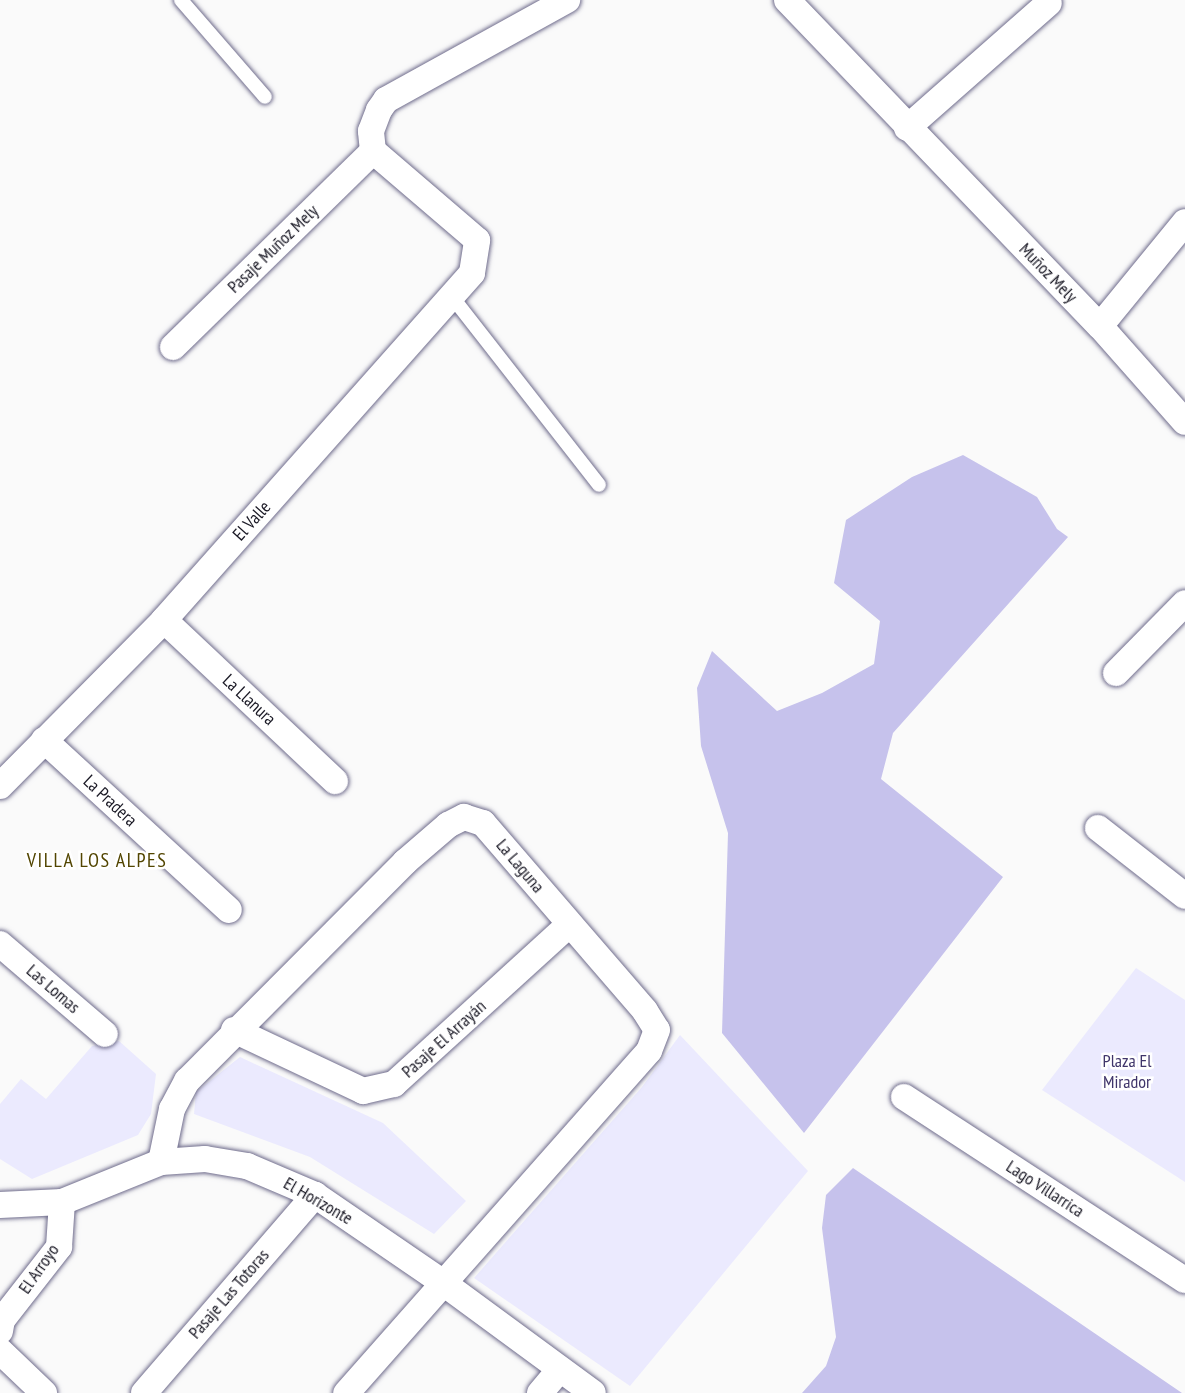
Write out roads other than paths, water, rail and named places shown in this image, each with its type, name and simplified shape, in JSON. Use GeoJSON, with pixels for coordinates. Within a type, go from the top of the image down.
{"type":"FeatureCollection","features":[{"type":"Feature","properties":{"kind":"street"},"geometry":{"type":"LineString","coordinates":[[373,151],[373,122],[386,100],[567,0]]}},
{"type":"Feature","properties":{"kind":"street","name":"Muñoz Mely"},"geometry":{"type":"LineString","coordinates":[[787,0],[907,128],[1100,326],[1185,422]]}},
{"type":"Feature","properties":{"kind":"street"},"geometry":{"type":"LineString","coordinates":[[907,128],[1049,3]]}},
{"type":"Feature","properties":{"kind":"street","name":"El Valle"},"geometry":{"type":"LineString","coordinates":[[0,786],[164,620],[453,298],[472,273],[477,240],[373,151]]}},
{"type":"Feature","properties":{"kind":"street","name":"Pasaje Muñoz Mely"},"geometry":{"type":"LineString","coordinates":[[173,347],[373,151]]}},
{"type":"Feature","properties":{"kind":"street"},"geometry":{"type":"LineString","coordinates":[[1100,326],[1185,222]]}},
{"type":"Feature","properties":{"kind":"street"},"geometry":{"type":"LineString","coordinates":[[1116,673],[1185,603]]}},
{"type":"Feature","properties":{"kind":"street","name":"La Llanura"},"geometry":{"type":"LineString","coordinates":[[164,620],[335,781]]}},
{"type":"Feature","properties":{"kind":"street","name":"La Pradera"},"geometry":{"type":"LineString","coordinates":[[44,740],[229,910]]}},
{"type":"Feature","properties":{"kind":"street","name":"La Laguna"},"geometry":{"type":"LineString","coordinates":[[161,1162],[172,1108],[186,1081],[234,1030],[405,862],[448,825],[464,817],[483,823],[645,1011],[657,1030],[649,1051],[442,1282]]}},
{"type":"Feature","properties":{"kind":"street"},"geometry":{"type":"LineString","coordinates":[[1098,828],[1185,896]]}},
{"type":"Feature","properties":{"kind":"street","name":"Pasaje El Arrayán"},"geometry":{"type":"LineString","coordinates":[[234,1030],[363,1091],[394,1084],[569,925]]}},
{"type":"Feature","properties":{"kind":"street","name":"Las Lomas"},"geometry":{"type":"LineString","coordinates":[[0,944],[105,1034]]}},
{"type":"Feature","properties":{"kind":"street","name":"Lago Villarrica"},"geometry":{"type":"LineString","coordinates":[[904,1097],[1185,1280]]}},
{"type":"Feature","properties":{"kind":"street","name":"El Horizonte"},"geometry":{"type":"LineString","coordinates":[[0,1205],[62,1202],[161,1162],[205,1159],[247,1166],[315,1195],[442,1282],[593,1393]]}},
{"type":"Feature","properties":{"kind":"street","name":"Pasaje Las Totoras"},"geometry":{"type":"LineString","coordinates":[[144,1393],[315,1195]]}},
{"type":"Feature","properties":{"kind":"street","name":"El Arroyo"},"geometry":{"type":"LineString","coordinates":[[0,1331],[2,1320],[59,1246],[62,1202]]}},
{"type":"Feature","properties":{"kind":"street"},"geometry":{"type":"LineString","coordinates":[[346,1393],[442,1282]]}},
{"type":"Feature","properties":{"kind":"street"},"geometry":{"type":"LineString","coordinates":[[0,1351],[44,1393]]}},
{"type":"Feature","properties":{"kind":"street"},"geometry":{"type":"LineString","coordinates":[[540,1393],[560,1369]]}},
{"type":"Feature","properties":{"kind":"lane"},"geometry":{"type":"LineString","coordinates":[[181,0],[265,97]]}},
{"type":"Feature","properties":{"kind":"lane"},"geometry":{"type":"LineString","coordinates":[[453,298],[599,485]]}},
{"type":"Feature","properties":{"kind":"district","name":"VILLA LOS ALPES"},"geometry":{"type":"Point","coordinates":[97,860]}},
{"type":"Feature","properties":{"kind":"park label","name":"Plaza El Mirador"},"geometry":{"type":"Point","coordinates":[1127,1072]}}]}
